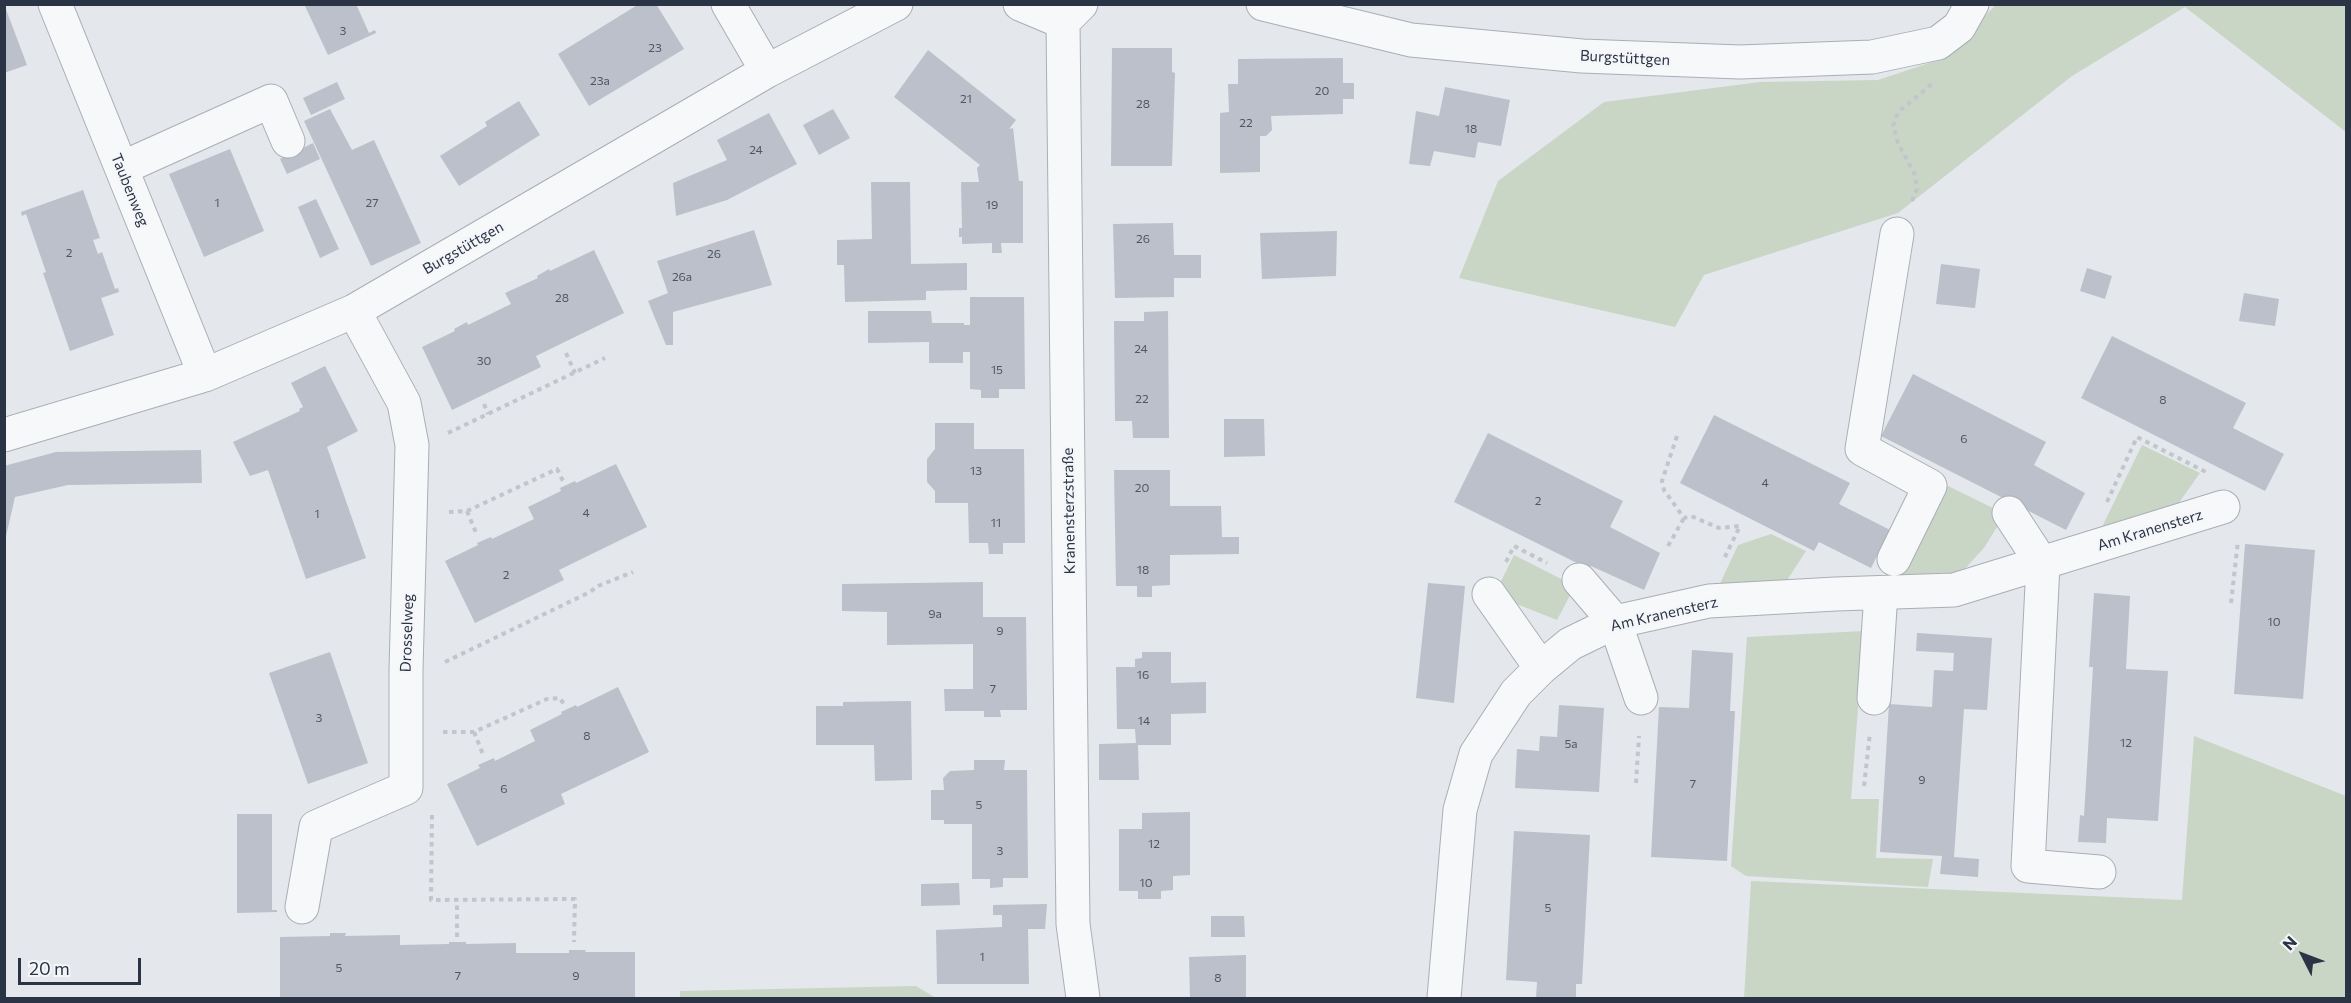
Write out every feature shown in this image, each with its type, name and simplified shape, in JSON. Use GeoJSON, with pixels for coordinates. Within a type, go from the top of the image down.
{"type":"FeatureCollection","features":[{"type":"Feature","properties":{"kind":"street","name":"Taubenweg"},"geometry":{"type":"LineString","coordinates":[[56,4],[205,375]]}},
{"type":"Feature","properties":{"kind":"street"},"geometry":{"type":"LineString","coordinates":[[728,4],[767,71]]}},
{"type":"Feature","properties":{"kind":"street","name":"Burgstüttgen"},"geometry":{"type":"LineString","coordinates":[[4,435],[205,375],[354,311],[767,71],[896,4]]}},
{"type":"Feature","properties":{"kind":"street"},"geometry":{"type":"LineString","coordinates":[[1020,4],[1072,13]]}},
{"type":"Feature","properties":{"kind":"street","name":"Burgstüttgen"},"geometry":{"type":"LineString","coordinates":[[1263,4],[1411,40],[1582,56],[1740,62],[1872,57],[1938,43],[1959,27],[1972,4]]}},
{"type":"Feature","properties":{"kind":"street","name":"Kranensterzstraße"},"geometry":{"type":"LineString","coordinates":[[1072,13],[1073,924],[1083,999]]}},
{"type":"Feature","properties":{"kind":"street"},"geometry":{"type":"LineString","coordinates":[[122,168],[271,101],[288,141]]}},
{"type":"Feature","properties":{"kind":"street"},"geometry":{"type":"LineString","coordinates":[[1894,559],[1930,486],[1862,448],[1903,222]]}},
{"type":"Feature","properties":{"kind":"street","name":"Drosselweg"},"geometry":{"type":"LineString","coordinates":[[354,311],[404,403],[412,445],[406,670],[406,788]]}},
{"type":"Feature","properties":{"kind":"street","name":"Am Kranensterz"},"geometry":{"type":"LineString","coordinates":[[1444,999],[1460,810],[1476,754],[1516,693],[1570,644],[1615,622],[1709,601],[1954,590],[2043,565],[2223,507]]}},
{"type":"Feature","properties":{"kind":"street"},"geometry":{"type":"LineString","coordinates":[[2009,513],[2043,565],[2028,866],[2099,872]]}},
{"type":"Feature","properties":{"kind":"street"},"geometry":{"type":"LineString","coordinates":[[1566,573],[1615,622],[1641,698]]}},
{"type":"Feature","properties":{"kind":"street"},"geometry":{"type":"LineString","coordinates":[[1874,698],[1881,593]]}},
{"type":"Feature","properties":{"kind":"street"},"geometry":{"type":"LineString","coordinates":[[1489,594],[1541,668]]}},
{"type":"Feature","properties":{"kind":"street"},"geometry":{"type":"LineString","coordinates":[[302,908],[316,827],[406,788]]}},
{"type":"Feature","properties":{"kind":"path"},"geometry":{"type":"LineString","coordinates":[[1903,222],[1917,189],[1915,175],[1898,143],[1893,126],[1898,112],[1923,93]]}},
{"type":"Feature","properties":{"kind":"path"},"geometry":{"type":"LineString","coordinates":[[566,353],[575,373]]}},
{"type":"Feature","properties":{"kind":"path"},"geometry":{"type":"LineString","coordinates":[[412,445],[437,439],[605,358]]}},
{"type":"Feature","properties":{"kind":"path"},"geometry":{"type":"LineString","coordinates":[[484,404],[488,414]]}},
{"type":"Feature","properties":{"kind":"path"},"geometry":{"type":"LineString","coordinates":[[1677,436],[1662,482],[1664,490],[1684,518]]}},
{"type":"Feature","properties":{"kind":"path"},"geometry":{"type":"LineString","coordinates":[[2103,510],[2137,437],[2205,471]]}},
{"type":"Feature","properties":{"kind":"path"},"geometry":{"type":"LineString","coordinates":[[411,513],[467,511],[557,469],[563,481]]}},
{"type":"Feature","properties":{"kind":"path"},"geometry":{"type":"LineString","coordinates":[[467,511],[477,534]]}},
{"type":"Feature","properties":{"kind":"path"},"geometry":{"type":"LineString","coordinates":[[1668,546],[1684,518],[1691,516],[1719,528],[1740,526],[1719,570]]}},
{"type":"Feature","properties":{"kind":"path"},"geometry":{"type":"LineString","coordinates":[[1489,594],[1514,546],[1566,573]]}},
{"type":"Feature","properties":{"kind":"path"},"geometry":{"type":"LineString","coordinates":[[406,670],[433,667],[590,592],[598,586],[633,572]]}},
{"type":"Feature","properties":{"kind":"path"},"geometry":{"type":"LineString","coordinates":[[406,732],[474,732],[547,699],[560,698],[565,706]]}},
{"type":"Feature","properties":{"kind":"path"},"geometry":{"type":"LineString","coordinates":[[1636,783],[1641,698]]}},
{"type":"Feature","properties":{"kind":"path"},"geometry":{"type":"LineString","coordinates":[[1864,786],[1874,698]]}},
{"type":"Feature","properties":{"kind":"path"},"geometry":{"type":"LineString","coordinates":[[474,732],[484,757]]}},
{"type":"Feature","properties":{"kind":"path"},"geometry":{"type":"LineString","coordinates":[[406,788],[432,803],[431,900],[575,899],[574,942]]}},
{"type":"Feature","properties":{"kind":"path"},"geometry":{"type":"LineString","coordinates":[[457,937],[458,901]]}},
{"type":"Feature","properties":{"kind":"green space"},"geometry":{"type":"Polygon","coordinates":[[[1996,5],[2346,5],[2346,132],[2185,7],[2072,76],[1898,213],[1704,275],[1675,327],[1459,278],[1498,181],[1604,102],[1760,82],[1878,80],[1941,59],[1996,5]]]}},
{"type":"Feature","properties":{"kind":"green space"},"geometry":{"type":"Polygon","coordinates":[[[2142,445],[2200,473],[2178,504],[2100,531],[2142,445]]]}},
{"type":"Feature","properties":{"kind":"green space"},"geometry":{"type":"Polygon","coordinates":[[[1942,483],[2005,514],[1984,548],[1960,574],[1895,578],[1942,483]]]}},
{"type":"Feature","properties":{"kind":"green space"},"geometry":{"type":"Polygon","coordinates":[[[1771,534],[1806,551],[1784,585],[1718,588],[1738,545],[1771,534]]]}},
{"type":"Feature","properties":{"kind":"green space"},"geometry":{"type":"Polygon","coordinates":[[[1514,555],[1575,586],[1557,620],[1494,595],[1514,555]]]}},
{"type":"Feature","properties":{"kind":"green space"},"geometry":{"type":"Polygon","coordinates":[[[1864,631],[1851,799],[1879,799],[1876,858],[1933,859],[1928,887],[1746,876],[1731,866],[1747,637],[1864,631]]]}},
{"type":"Feature","properties":{"kind":"green space"},"geometry":{"type":"Polygon","coordinates":[[[2194,736],[2346,796],[2346,998],[1744,998],[1751,881],[2182,900],[2194,736]]]}},
{"type":"Feature","properties":{"kind":"green space"},"geometry":{"type":"Polygon","coordinates":[[[916,986],[936,998],[680,998],[680,991],[916,986]]]}},
{"type":"Feature","properties":{"kind":"building"},"geometry":{"type":"Polygon","coordinates":[[[4,4],[27,65],[4,73],[4,4]]]}},
{"type":"Feature","properties":{"kind":"building"},"geometry":{"type":"Polygon","coordinates":[[[304,4],[356,4],[369,33],[375,30],[376,33],[328,55],[304,4]]]}},
{"type":"Feature","properties":{"kind":"building"},"geometry":{"type":"Polygon","coordinates":[[[639,4],[656,4],[684,49],[589,106],[558,54],[639,4]]]}},
{"type":"Feature","properties":{"kind":"building"},"geometry":{"type":"Polygon","coordinates":[[[1112,48],[1172,48],[1172,72],[1175,73],[1172,166],[1111,166],[1112,48]]]}},
{"type":"Feature","properties":{"kind":"building"},"geometry":{"type":"Polygon","coordinates":[[[928,50],[1016,120],[1009,129],[1013,128],[1019,181],[1023,181],[1023,243],[1001,243],[1002,253],[992,253],[992,243],[962,244],[962,237],[959,237],[959,228],[962,228],[961,182],[979,182],[977,168],[980,165],[894,97],[928,50]]]}},
{"type":"Feature","properties":{"kind":"building"},"geometry":{"type":"Polygon","coordinates":[[[1343,58],[1343,83],[1354,83],[1354,99],[1343,99],[1343,114],[1271,116],[1272,130],[1266,136],[1260,136],[1260,172],[1220,173],[1220,113],[1229,112],[1228,84],[1238,84],[1238,59],[1343,58]]]}},
{"type":"Feature","properties":{"kind":"building"},"geometry":{"type":"Polygon","coordinates":[[[337,82],[345,99],[311,115],[303,98],[337,82]]]}},
{"type":"Feature","properties":{"kind":"building"},"geometry":{"type":"Polygon","coordinates":[[[1445,87],[1510,100],[1501,146],[1478,142],[1475,158],[1434,151],[1430,166],[1409,164],[1416,111],[1439,116],[1445,87]]]}},
{"type":"Feature","properties":{"kind":"building"},"geometry":{"type":"Polygon","coordinates":[[[519,101],[540,135],[459,186],[440,156],[487,126],[485,122],[519,101]]]}},
{"type":"Feature","properties":{"kind":"building"},"geometry":{"type":"Polygon","coordinates":[[[330,109],[352,150],[374,140],[421,243],[371,266],[304,121],[330,109]]]}},
{"type":"Feature","properties":{"kind":"building"},"geometry":{"type":"Polygon","coordinates":[[[833,109],[850,138],[819,155],[803,125],[833,109]]]}},
{"type":"Feature","properties":{"kind":"building"},"geometry":{"type":"Polygon","coordinates":[[[769,113],[797,164],[727,200],[676,216],[673,183],[727,160],[717,140],[769,113]]]}},
{"type":"Feature","properties":{"kind":"building"},"geometry":{"type":"Polygon","coordinates":[[[313,143],[320,159],[287,174],[280,159],[313,143]]]}},
{"type":"Feature","properties":{"kind":"building"},"geometry":{"type":"Polygon","coordinates":[[[230,149],[264,231],[204,257],[169,174],[230,149]]]}},
{"type":"Feature","properties":{"kind":"building"},"geometry":{"type":"Polygon","coordinates":[[[871,182],[910,182],[911,264],[967,263],[967,290],[926,291],[926,300],[845,302],[844,265],[837,265],[837,240],[872,239],[871,182]]]}},
{"type":"Feature","properties":{"kind":"building"},"geometry":{"type":"Polygon","coordinates":[[[83,190],[100,238],[93,240],[98,254],[102,252],[115,289],[118,288],[119,292],[101,298],[114,335],[70,351],[43,273],[46,272],[26,214],[22,216],[21,212],[83,190]]]}},
{"type":"Feature","properties":{"kind":"building"},"geometry":{"type":"Polygon","coordinates":[[[316,199],[339,249],[320,258],[298,207],[316,199]]]}},
{"type":"Feature","properties":{"kind":"building"},"geometry":{"type":"Polygon","coordinates":[[[1173,223],[1174,255],[1201,255],[1201,278],[1174,278],[1174,297],[1115,298],[1113,224],[1173,223]]]}},
{"type":"Feature","properties":{"kind":"building"},"geometry":{"type":"Polygon","coordinates":[[[754,230],[772,285],[673,312],[673,345],[666,345],[648,301],[668,293],[657,261],[754,230]]]}},
{"type":"Feature","properties":{"kind":"building"},"geometry":{"type":"Polygon","coordinates":[[[1337,231],[1336,276],[1262,279],[1260,233],[1337,231]]]}},
{"type":"Feature","properties":{"kind":"building"},"geometry":{"type":"Polygon","coordinates":[[[594,250],[624,313],[536,356],[541,367],[452,410],[422,347],[455,331],[454,329],[467,322],[468,325],[511,304],[505,293],[538,278],[537,276],[549,269],[550,271],[594,250]]]}},
{"type":"Feature","properties":{"kind":"building"},"geometry":{"type":"Polygon","coordinates":[[[1941,264],[1980,269],[1975,308],[1936,304],[1941,264]]]}},
{"type":"Feature","properties":{"kind":"building"},"geometry":{"type":"Polygon","coordinates":[[[2087,268],[2112,276],[2105,299],[2080,291],[2087,268]]]}},
{"type":"Feature","properties":{"kind":"building"},"geometry":{"type":"Polygon","coordinates":[[[2244,293],[2279,299],[2275,326],[2239,321],[2244,293]]]}},
{"type":"Feature","properties":{"kind":"building"},"geometry":{"type":"Polygon","coordinates":[[[970,297],[1024,297],[1025,389],[999,389],[999,398],[981,398],[981,390],[970,389],[970,352],[963,352],[963,363],[929,363],[929,342],[868,343],[868,311],[931,311],[932,323],[970,325],[970,297]]]}},
{"type":"Feature","properties":{"kind":"building"},"geometry":{"type":"Polygon","coordinates":[[[1168,311],[1169,438],[1133,438],[1132,421],[1115,421],[1114,321],[1144,321],[1144,312],[1168,311]]]}},
{"type":"Feature","properties":{"kind":"building"},"geometry":{"type":"Polygon","coordinates":[[[2112,336],[2246,403],[2233,428],[2284,454],[2265,491],[2081,398],[2112,336]]]}},
{"type":"Feature","properties":{"kind":"building"},"geometry":{"type":"Polygon","coordinates":[[[325,366],[358,431],[327,447],[366,558],[306,579],[268,470],[250,476],[233,442],[300,411],[299,409],[303,407],[291,383],[325,366]]]}},
{"type":"Feature","properties":{"kind":"building"},"geometry":{"type":"Polygon","coordinates":[[[1913,374],[2046,442],[2034,465],[2085,493],[2066,530],[1881,436],[1913,374]]]}},
{"type":"Feature","properties":{"kind":"building"},"geometry":{"type":"Polygon","coordinates":[[[1714,415],[1850,483],[1839,504],[1890,530],[1871,568],[1819,542],[1814,551],[1680,483],[1714,415]]]}},
{"type":"Feature","properties":{"kind":"building"},"geometry":{"type":"Polygon","coordinates":[[[1224,419],[1264,419],[1265,456],[1224,457],[1224,419]]]}},
{"type":"Feature","properties":{"kind":"building"},"geometry":{"type":"Polygon","coordinates":[[[935,423],[974,423],[974,449],[1024,449],[1025,543],[1003,543],[1003,554],[989,554],[988,543],[969,543],[968,503],[935,503],[935,491],[927,482],[927,459],[935,449],[935,423]]]}},
{"type":"Feature","properties":{"kind":"building"},"geometry":{"type":"Polygon","coordinates":[[[1488,433],[1623,501],[1610,527],[1660,553],[1644,590],[1591,566],[1589,569],[1454,502],[1488,433]]]}},
{"type":"Feature","properties":{"kind":"building"},"geometry":{"type":"Polygon","coordinates":[[[201,450],[202,483],[68,485],[15,497],[4,545],[4,466],[56,452],[201,450]]]}},
{"type":"Feature","properties":{"kind":"building"},"geometry":{"type":"Polygon","coordinates":[[[616,464],[647,527],[559,570],[564,580],[475,623],[445,561],[478,545],[477,543],[491,537],[492,539],[534,519],[528,507],[561,491],[560,488],[616,464]]]}},
{"type":"Feature","properties":{"kind":"building"},"geometry":{"type":"Polygon","coordinates":[[[1114,470],[1170,470],[1170,506],[1221,506],[1222,537],[1239,537],[1239,554],[1170,555],[1170,585],[1152,586],[1152,597],[1137,597],[1137,586],[1116,586],[1114,470]]]}},
{"type":"Feature","properties":{"kind":"building"},"geometry":{"type":"Polygon","coordinates":[[[2245,544],[2315,550],[2303,699],[2234,694],[2245,544]]]}},
{"type":"Feature","properties":{"kind":"building"},"geometry":{"type":"Polygon","coordinates":[[[983,582],[983,617],[1026,617],[1027,710],[1000,710],[1001,717],[984,717],[984,711],[945,711],[944,689],[973,689],[973,644],[887,645],[887,612],[842,611],[842,584],[983,582]]]}},
{"type":"Feature","properties":{"kind":"building"},"geometry":{"type":"Polygon","coordinates":[[[1428,583],[1465,586],[1454,703],[1416,698],[1428,583]]]}},
{"type":"Feature","properties":{"kind":"building"},"geometry":{"type":"Polygon","coordinates":[[[2094,593],[2130,596],[2126,669],[2168,671],[2158,821],[2107,818],[2106,843],[2078,842],[2080,815],[2084,816],[2093,667],[2089,667],[2094,593]]]}},
{"type":"Feature","properties":{"kind":"building"},"geometry":{"type":"Polygon","coordinates":[[[1917,633],[1992,638],[1987,710],[1964,709],[1954,857],[1979,859],[1978,877],[1940,874],[1942,856],[1880,852],[1889,704],[1932,707],[1934,670],[1953,671],[1954,653],[1916,651],[1917,633]]]}},
{"type":"Feature","properties":{"kind":"building"},"geometry":{"type":"Polygon","coordinates":[[[1692,650],[1733,653],[1730,711],[1735,711],[1727,861],[1651,857],[1659,707],[1689,708],[1692,650]]]}},
{"type":"Feature","properties":{"kind":"building"},"geometry":{"type":"Polygon","coordinates":[[[330,652],[368,763],[308,784],[269,673],[330,652]]]}},
{"type":"Feature","properties":{"kind":"building"},"geometry":{"type":"Polygon","coordinates":[[[1142,652],[1171,652],[1171,683],[1206,682],[1206,713],[1171,714],[1171,745],[1138,745],[1139,780],[1099,780],[1099,744],[1136,743],[1135,729],[1117,729],[1116,667],[1135,667],[1135,659],[1142,658],[1142,652]]]}},
{"type":"Feature","properties":{"kind":"building"},"geometry":{"type":"Polygon","coordinates":[[[618,687],[649,752],[561,794],[565,804],[477,846],[447,784],[480,768],[478,765],[494,758],[495,761],[535,741],[530,730],[562,714],[561,712],[576,705],[577,707],[618,687]]]}},
{"type":"Feature","properties":{"kind":"building"},"geometry":{"type":"Polygon","coordinates":[[[911,701],[912,780],[875,781],[874,745],[816,745],[816,706],[843,706],[843,702],[911,701]]]}},
{"type":"Feature","properties":{"kind":"building"},"geometry":{"type":"Polygon","coordinates":[[[1559,705],[1604,708],[1599,792],[1515,788],[1517,749],[1539,751],[1540,736],[1557,737],[1559,705]]]}},
{"type":"Feature","properties":{"kind":"building"},"geometry":{"type":"Polygon","coordinates":[[[974,760],[1005,760],[1004,770],[1027,770],[1028,878],[1003,878],[1003,887],[990,888],[990,879],[972,879],[972,824],[944,824],[944,820],[931,820],[931,790],[944,790],[943,778],[950,771],[974,770],[974,760]]]}},
{"type":"Feature","properties":{"kind":"building"},"geometry":{"type":"Polygon","coordinates":[[[1190,812],[1190,875],[1173,876],[1173,890],[1161,891],[1161,899],[1138,899],[1138,891],[1119,891],[1119,829],[1142,829],[1142,813],[1190,812]]]}},
{"type":"Feature","properties":{"kind":"building"},"geometry":{"type":"Polygon","coordinates":[[[237,814],[272,814],[272,910],[277,910],[277,912],[237,913],[237,814]]]}},
{"type":"Feature","properties":{"kind":"building"},"geometry":{"type":"Polygon","coordinates":[[[1514,831],[1590,835],[1582,984],[1576,984],[1576,998],[1536,998],[1537,982],[1506,980],[1514,831]]]}},
{"type":"Feature","properties":{"kind":"building"},"geometry":{"type":"Polygon","coordinates":[[[959,883],[960,905],[921,906],[921,884],[959,883]]]}},
{"type":"Feature","properties":{"kind":"building"},"geometry":{"type":"Polygon","coordinates":[[[1047,904],[1045,929],[1028,929],[1029,984],[937,984],[936,930],[1002,927],[1002,915],[993,915],[993,905],[1047,904]]]}},
{"type":"Feature","properties":{"kind":"building"},"geometry":{"type":"Polygon","coordinates":[[[1211,916],[1244,916],[1245,937],[1211,937],[1211,916]]]}},
{"type":"Feature","properties":{"kind":"building"},"geometry":{"type":"Polygon","coordinates":[[[330,933],[346,933],[345,936],[400,935],[400,945],[449,944],[449,942],[516,943],[516,953],[569,953],[569,950],[635,952],[635,998],[280,998],[280,937],[330,936],[330,933]]]}},
{"type":"Feature","properties":{"kind":"building"},"geometry":{"type":"Polygon","coordinates":[[[1246,955],[1246,998],[1190,998],[1189,957],[1246,955]]]}}]}
